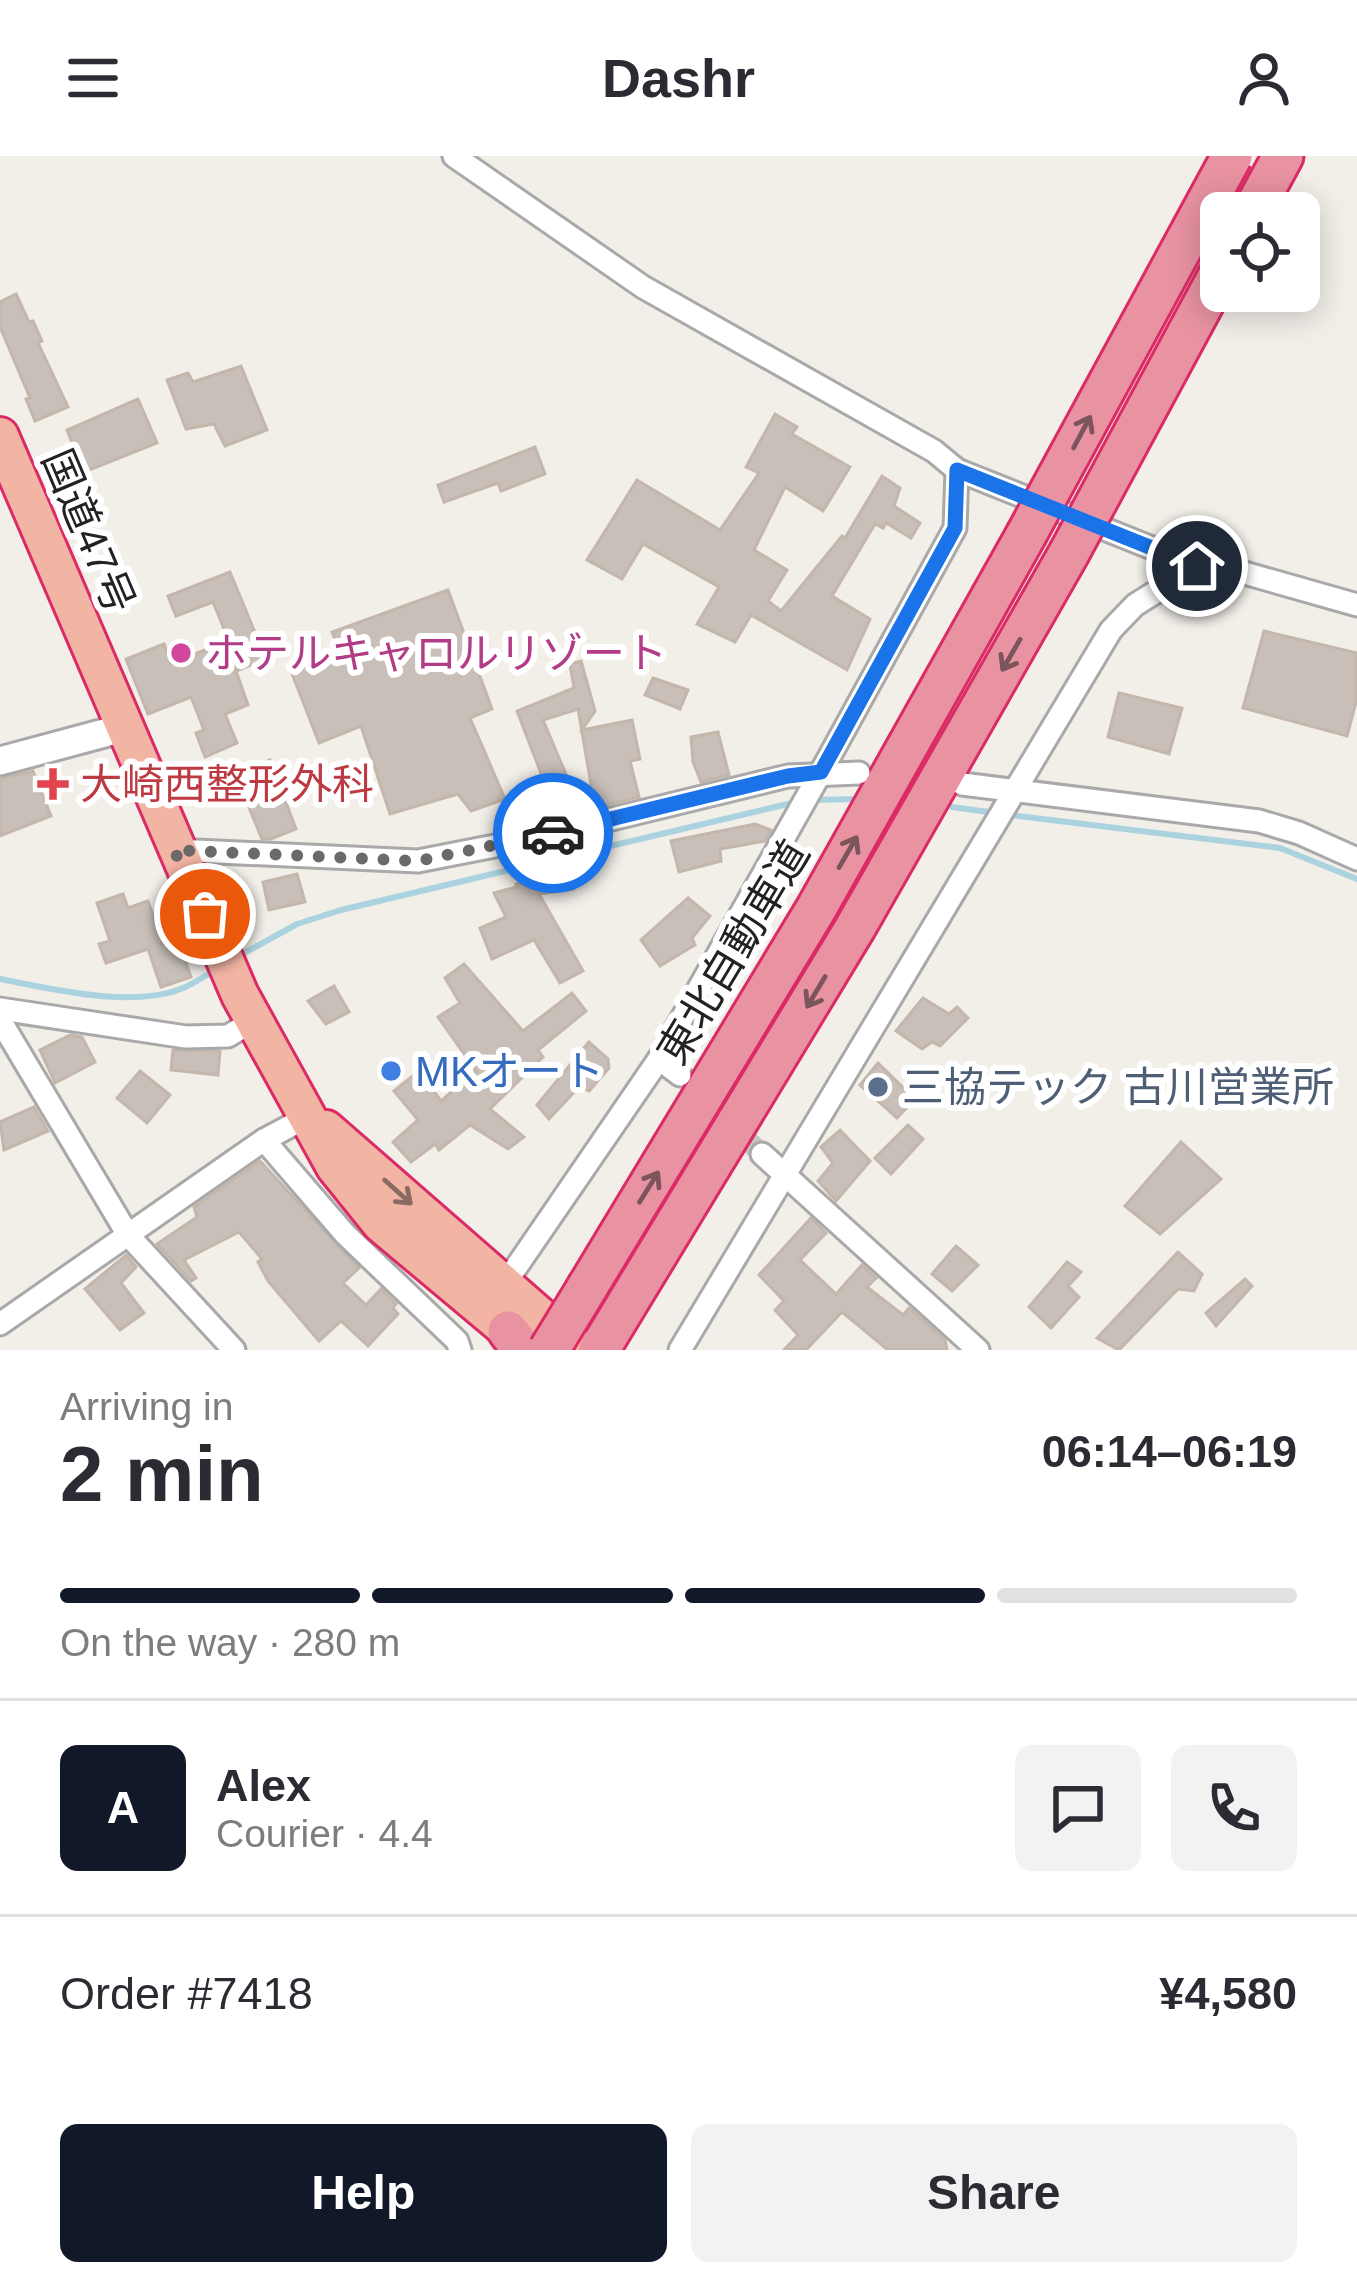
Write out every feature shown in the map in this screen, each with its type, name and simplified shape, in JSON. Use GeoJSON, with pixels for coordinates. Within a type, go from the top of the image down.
{"type":"FeatureCollection","features":[{"type":"Feature","properties":{"kind":"highway","name":"東北自動車道"},"geometry":{"type":"LineString","coordinates":[[549,1350],[815,909],[1027,535],[1232,156]]}},
{"type":"Feature","properties":{"kind":"highway"},"geometry":{"type":"LineString","coordinates":[[1263,192],[1283,156]]}},
{"type":"Feature","properties":{"kind":"highway"},"geometry":{"type":"LineString","coordinates":[[598,1350],[855,928],[1069,553],[1200,310]]}},
{"type":"Feature","properties":{"kind":"highway","name":"国道47号"},"geometry":{"type":"LineString","coordinates":[[0,436],[174,850],[246,1008],[335,1167],[381,1224],[521,1344]]}},
{"type":"Feature","properties":{"kind":"highway","name":"国道47号"},"geometry":{"type":"LineString","coordinates":[[309,1116],[579,1350]]}},
{"type":"Feature","properties":{"kind":"street"},"geometry":{"type":"LineString","coordinates":[[454,156],[643,287],[934,452],[957,470],[1197,566],[1241,572],[1357,605]]}},
{"type":"Feature","properties":{"kind":"street"},"geometry":{"type":"LineString","coordinates":[[504,1285],[658,1059],[821,772],[955,528],[957,470]]}},
{"type":"Feature","properties":{"kind":"street"},"geometry":{"type":"LineString","coordinates":[[680,1350],[1112,631],[1150,594],[1197,566]]}},
{"type":"Feature","properties":{"kind":"street"},"geometry":{"type":"LineString","coordinates":[[0,761],[123,728]]}},
{"type":"Feature","properties":{"kind":"street"},"geometry":{"type":"LineString","coordinates":[[174,850],[418,861],[530,839],[788,776],[859,773]]}},
{"type":"Feature","properties":{"kind":"street"},"geometry":{"type":"LineString","coordinates":[[962,784],[1004,806],[1259,820],[1357,859]]}},
{"type":"Feature","properties":{"kind":"street"},"geometry":{"type":"LineString","coordinates":[[0,1009],[186,1037],[228,1036],[246,1008]]}},
{"type":"Feature","properties":{"kind":"street"},"geometry":{"type":"LineString","coordinates":[[0,1020],[128,1234],[234,1350]]}},
{"type":"Feature","properties":{"kind":"street"},"geometry":{"type":"LineString","coordinates":[[658,1059],[680,1075]]}},
{"type":"Feature","properties":{"kind":"street"},"geometry":{"type":"LineString","coordinates":[[0,1324],[264,1140],[309,1116]]}},
{"type":"Feature","properties":{"kind":"street"},"geometry":{"type":"LineString","coordinates":[[264,1140],[345,1234],[457,1341],[460,1350]]}},
{"type":"Feature","properties":{"kind":"street"},"geometry":{"type":"LineString","coordinates":[[761,1154],[978,1350]]}},
{"type":"Feature","properties":{"kind":"building"},"geometry":{"type":"Polygon","coordinates":[[[16,294],[29,322],[33,321],[42,341],[38,343],[68,407],[35,421],[0,327],[0,302],[16,294]]]}},
{"type":"Feature","properties":{"kind":"building"},"geometry":{"type":"Polygon","coordinates":[[[241,366],[267,430],[225,446],[214,424],[186,429],[167,380],[188,373],[193,382],[241,366]]]}},
{"type":"Feature","properties":{"kind":"building"},"geometry":{"type":"Polygon","coordinates":[[[138,399],[157,443],[84,472],[67,430],[138,399]]]}},
{"type":"Feature","properties":{"kind":"building"},"geometry":{"type":"Polygon","coordinates":[[[775,414],[797,427],[792,434],[850,467],[823,511],[785,487],[754,550],[787,570],[768,601],[781,611],[845,538],[882,476],[900,488],[894,506],[920,523],[911,538],[886,523],[883,528],[875,524],[832,596],[870,619],[847,670],[751,615],[735,642],[697,624],[719,587],[643,544],[622,579],[587,560],[637,480],[720,530],[759,473],[746,467],[775,414]]]}},
{"type":"Feature","properties":{"kind":"building"},"geometry":{"type":"Polygon","coordinates":[[[535,447],[545,474],[501,491],[498,483],[444,502],[438,485],[535,447]]]}},
{"type":"Feature","properties":{"kind":"building"},"geometry":{"type":"Polygon","coordinates":[[[230,572],[266,659],[236,671],[248,705],[225,714],[237,743],[205,757],[196,733],[204,730],[191,697],[148,714],[126,659],[164,644],[171,663],[229,641],[213,602],[176,616],[168,596],[230,572]]]}},
{"type":"Feature","properties":{"kind":"building"},"geometry":{"type":"Polygon","coordinates":[[[448,590],[492,709],[470,718],[505,799],[471,811],[458,794],[390,814],[361,726],[319,743],[291,671],[341,653],[332,632],[448,590]]]}},
{"type":"Feature","properties":{"kind":"building"},"geometry":{"type":"Polygon","coordinates":[[[1264,631],[1357,653],[1357,698],[1347,736],[1243,708],[1264,631]]]}},
{"type":"Feature","properties":{"kind":"building"},"geometry":{"type":"Polygon","coordinates":[[[581,661],[595,711],[582,730],[632,720],[640,759],[630,761],[639,797],[595,808],[578,709],[543,720],[579,805],[557,815],[517,711],[574,688],[570,664],[581,661]]]}},
{"type":"Feature","properties":{"kind":"building"},"geometry":{"type":"Polygon","coordinates":[[[653,678],[688,690],[680,709],[645,695],[653,678]]]}},
{"type":"Feature","properties":{"kind":"building"},"geometry":{"type":"Polygon","coordinates":[[[1119,693],[1182,708],[1169,754],[1108,737],[1119,693]]]}},
{"type":"Feature","properties":{"kind":"building"},"geometry":{"type":"Polygon","coordinates":[[[718,732],[729,775],[701,782],[691,737],[718,732]]]}},
{"type":"Feature","properties":{"kind":"building"},"geometry":{"type":"Polygon","coordinates":[[[270,760],[296,829],[262,839],[235,774],[270,760]]]}},
{"type":"Feature","properties":{"kind":"building"},"geometry":{"type":"Polygon","coordinates":[[[33,771],[51,816],[0,836],[0,779],[33,771]]]}},
{"type":"Feature","properties":{"kind":"building"},"geometry":{"type":"Polygon","coordinates":[[[755,824],[771,830],[765,841],[720,849],[721,861],[679,872],[671,841],[755,824]]]}},
{"type":"Feature","properties":{"kind":"building"},"geometry":{"type":"Polygon","coordinates":[[[570,873],[573,889],[539,894],[583,971],[560,983],[534,940],[492,959],[480,928],[506,917],[494,893],[570,873]]]}},
{"type":"Feature","properties":{"kind":"building"},"geometry":{"type":"Polygon","coordinates":[[[297,874],[305,902],[269,910],[263,882],[297,874]]]}},
{"type":"Feature","properties":{"kind":"building"},"geometry":{"type":"Polygon","coordinates":[[[123,894],[128,908],[148,901],[163,944],[178,939],[191,977],[161,987],[148,949],[106,963],[99,944],[110,941],[97,903],[123,894]]]}},
{"type":"Feature","properties":{"kind":"building"},"geometry":{"type":"Polygon","coordinates":[[[688,898],[710,916],[692,938],[695,945],[660,966],[641,940],[688,898]]]}},
{"type":"Feature","properties":{"kind":"building"},"geometry":{"type":"Polygon","coordinates":[[[464,964],[523,1031],[572,993],[586,1011],[538,1050],[543,1057],[490,1109],[524,1137],[508,1149],[470,1125],[439,1150],[435,1144],[411,1162],[393,1142],[418,1120],[394,1091],[419,1071],[441,1101],[476,1071],[438,1017],[460,1003],[445,978],[464,964]]]}},
{"type":"Feature","properties":{"kind":"building"},"geometry":{"type":"Polygon","coordinates":[[[334,986],[349,1012],[326,1024],[308,1001],[334,986]]]}},
{"type":"Feature","properties":{"kind":"building"},"geometry":{"type":"Polygon","coordinates":[[[923,998],[949,1014],[957,1007],[968,1018],[940,1046],[932,1042],[922,1049],[896,1031],[923,998]]]}},
{"type":"Feature","properties":{"kind":"building"},"geometry":{"type":"Polygon","coordinates":[[[70,1035],[82,1037],[95,1062],[55,1083],[40,1050],[70,1035]]]}},
{"type":"Feature","properties":{"kind":"building"},"geometry":{"type":"Polygon","coordinates":[[[589,1042],[608,1059],[609,1068],[589,1091],[580,1086],[549,1119],[537,1105],[589,1042]]]}},
{"type":"Feature","properties":{"kind":"building"},"geometry":{"type":"Polygon","coordinates":[[[173,1050],[220,1051],[218,1075],[171,1070],[173,1050]]]}},
{"type":"Feature","properties":{"kind":"building"},"geometry":{"type":"Polygon","coordinates":[[[878,1063],[915,1099],[897,1118],[860,1085],[878,1063]]]}},
{"type":"Feature","properties":{"kind":"building"},"geometry":{"type":"Polygon","coordinates":[[[140,1071],[170,1095],[147,1123],[117,1098],[140,1071]]]}},
{"type":"Feature","properties":{"kind":"building"},"geometry":{"type":"Polygon","coordinates":[[[34,1107],[48,1131],[4,1150],[0,1122],[34,1107]]]}},
{"type":"Feature","properties":{"kind":"building"},"geometry":{"type":"Polygon","coordinates":[[[908,1125],[923,1139],[891,1174],[875,1158],[908,1125]]]}},
{"type":"Feature","properties":{"kind":"building"},"geometry":{"type":"Polygon","coordinates":[[[840,1130],[870,1161],[836,1201],[818,1181],[833,1163],[821,1147],[840,1130]]]}},
{"type":"Feature","properties":{"kind":"building"},"geometry":{"type":"Polygon","coordinates":[[[1181,1142],[1221,1179],[1160,1234],[1125,1206],[1181,1142]]]}},
{"type":"Feature","properties":{"kind":"building"},"geometry":{"type":"Polygon","coordinates":[[[260,1161],[359,1268],[343,1283],[366,1305],[381,1289],[396,1304],[393,1308],[398,1314],[368,1346],[341,1321],[319,1341],[268,1281],[258,1262],[262,1259],[239,1232],[184,1260],[196,1278],[191,1281],[157,1244],[197,1217],[194,1207],[260,1161]]]}},
{"type":"Feature","properties":{"kind":"building"},"geometry":{"type":"Polygon","coordinates":[[[811,1218],[826,1233],[800,1260],[836,1294],[862,1265],[876,1278],[867,1287],[903,1315],[909,1308],[945,1340],[947,1350],[888,1350],[842,1312],[806,1350],[784,1350],[798,1335],[775,1310],[784,1301],[759,1275],[811,1218]]]}},
{"type":"Feature","properties":{"kind":"building"},"geometry":{"type":"Polygon","coordinates":[[[956,1246],[978,1265],[952,1291],[932,1274],[956,1246]]]}},
{"type":"Feature","properties":{"kind":"building"},"geometry":{"type":"Polygon","coordinates":[[[1178,1252],[1202,1274],[1194,1291],[1178,1289],[1119,1350],[1097,1338],[1178,1252]]]}},
{"type":"Feature","properties":{"kind":"building"},"geometry":{"type":"Polygon","coordinates":[[[126,1255],[136,1267],[121,1283],[144,1313],[120,1330],[85,1289],[126,1255]]]}},
{"type":"Feature","properties":{"kind":"building"},"geometry":{"type":"Polygon","coordinates":[[[1067,1262],[1081,1272],[1068,1286],[1079,1297],[1051,1328],[1029,1307],[1067,1262]]]}},
{"type":"Feature","properties":{"kind":"building"},"geometry":{"type":"Polygon","coordinates":[[[1245,1279],[1252,1286],[1216,1326],[1206,1313],[1245,1279]]]}},
{"type":"Feature","properties":{"kind":"waterway"},"geometry":{"type":"LineString","coordinates":[[809,800],[861,799]]}},
{"type":"Feature","properties":{"kind":"waterway"},"geometry":{"type":"LineString","coordinates":[[239,956],[297,924],[341,910],[796,802]]}},
{"type":"Feature","properties":{"kind":"waterway"},"geometry":{"type":"LineString","coordinates":[[952,807],[996,813]]}},
{"type":"Feature","properties":{"kind":"waterway"},"geometry":{"type":"LineString","coordinates":[[1009,815],[1280,848],[1357,879]]}},
{"type":"Feature","properties":{"kind":"waterway"},"geometry":{"type":"LineString","coordinates":[[0,979],[92,995],[141,997],[183,988],[217,969]]}},
{"type":"Feature","properties":{"kind":"tunnel"},"geometry":{"type":"LineString","coordinates":[[697,1092],[762,1154]]}},
{"type":"Feature","properties":{"kind":"way so far"},"geometry":{"type":"LineString","coordinates":[[205,914],[174,850],[418,861],[553,833]]}},
{"type":"Feature","properties":{"kind":"place","name":"ホテルキャロルリゾート"},"geometry":{"type":"Point","coordinates":[181,653]}},
{"type":"Feature","properties":{"kind":"place","name":"大崎西整形外科"},"geometry":{"type":"Point","coordinates":[53,784]}},
{"type":"Feature","properties":{"kind":"place","name":"MKオート"},"geometry":{"type":"Point","coordinates":[391,1071]}},
{"type":"Feature","properties":{"kind":"place","name":"三協テック 古川営業所"},"geometry":{"type":"Point","coordinates":[878,1087]}},
{"type":"Feature","properties":{"kind":"route"},"geometry":{"type":"LineString","coordinates":[[553,833],[821,772],[955,528],[957,470],[1197,566]]}}]}
